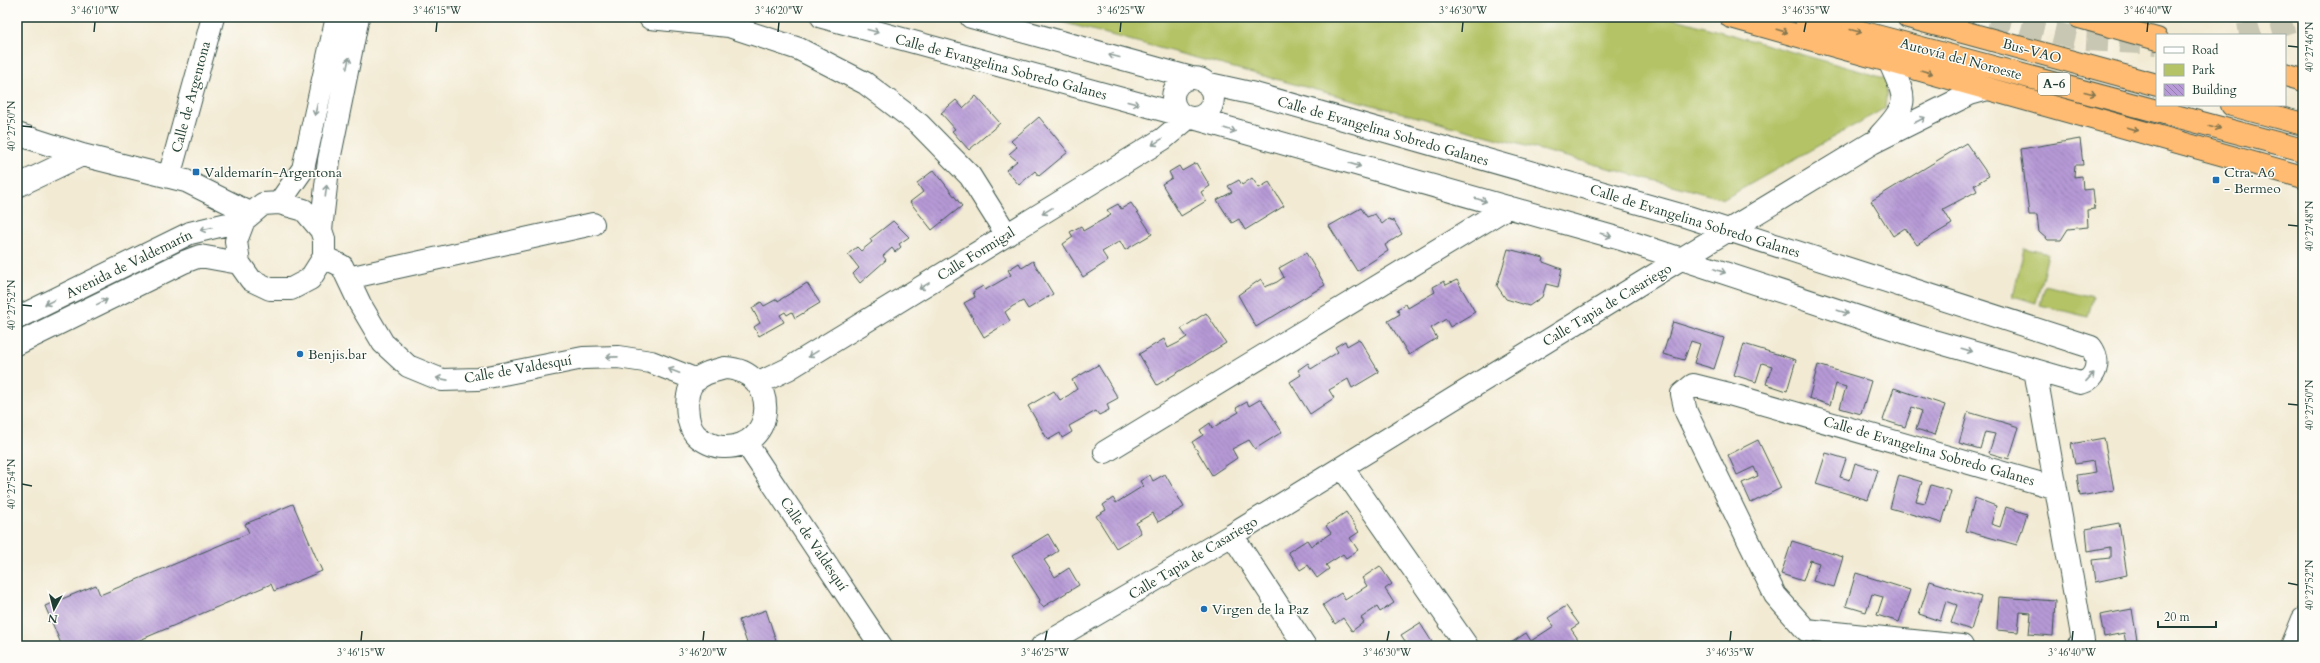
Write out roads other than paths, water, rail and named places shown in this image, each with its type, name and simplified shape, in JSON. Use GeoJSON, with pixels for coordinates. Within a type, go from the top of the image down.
{"type":"FeatureCollection","features":[{"type":"Feature","properties":{"kind":"highway"},"geometry":{"type":"LineString","coordinates":[[1731,17],[2303,177]]}},
{"type":"Feature","properties":{"kind":"highway","name":"Autovía del Noroeste"},"geometry":{"type":"LineString","coordinates":[[1804,17],[2303,150]]}},
{"type":"Feature","properties":{"kind":"highway","name":"Bus-VAO"},"geometry":{"type":"LineString","coordinates":[[1908,17],[2156,85]]}},
{"type":"Feature","properties":{"kind":"highway"},"geometry":{"type":"LineString","coordinates":[[2079,17],[2156,39]]}},
{"type":"Feature","properties":{"kind":"highway"},"geometry":{"type":"LineString","coordinates":[[2286,75],[2303,80]]}},
{"type":"Feature","properties":{"kind":"highway"},"geometry":{"type":"LineString","coordinates":[[2236,106],[2303,124]]}},
{"type":"Feature","properties":{"kind":"street","name":"Calle de Argentona"},"geometry":{"type":"LineString","coordinates":[[169,177],[213,17]]}},
{"type":"Feature","properties":{"kind":"street"},"geometry":{"type":"LineString","coordinates":[[279,203],[303,169],[337,17]]}},
{"type":"Feature","properties":{"kind":"street"},"geometry":{"type":"LineString","coordinates":[[321,230],[329,160],[358,17]]}},
{"type":"Feature","properties":{"kind":"street","name":"Calle de Evangelina Sobredo Galanes"},"geometry":{"type":"LineString","coordinates":[[822,17],[1508,207],[1683,258],[1916,336],[2035,370],[2080,382],[2086,381],[2094,374],[2096,356],[2091,347],[1919,293],[1730,230],[1262,97],[971,17]]}},
{"type":"Feature","properties":{"kind":"street"},"geometry":{"type":"LineString","coordinates":[[650,18],[729,26],[799,49],[865,83],[919,124],[970,176],[1007,235]]}},
{"type":"Feature","properties":{"kind":"street","name":"Calle Tapia de Casariego"},"geometry":{"type":"LineString","coordinates":[[1872,143],[1897,117],[1902,106],[1901,84],[1889,61]]}},
{"type":"Feature","properties":{"kind":"street"},"geometry":{"type":"LineString","coordinates":[[1199,80],[1212,93],[1212,105],[1204,115],[1187,117],[1173,105],[1173,93],[1180,82],[1199,80]]}},
{"type":"Feature","properties":{"kind":"street","name":"Calle Tapia de Casariego"},"geometry":{"type":"LineString","coordinates":[[1042,646],[1232,536],[1342,467],[1872,143],[1970,94],[1988,89]]}},
{"type":"Feature","properties":{"kind":"street","name":"Calle Formigal"},"geometry":{"type":"LineString","coordinates":[[759,383],[788,369],[1163,139],[1187,117]]}},
{"type":"Feature","properties":{"kind":"street"},"geometry":{"type":"LineString","coordinates":[[17,134],[82,155],[193,184],[247,217]]}},
{"type":"Feature","properties":{"kind":"street"},"geometry":{"type":"LineString","coordinates":[[17,186],[82,155]]}},
{"type":"Feature","properties":{"kind":"street"},"geometry":{"type":"LineString","coordinates":[[279,203],[304,210],[321,230],[324,239],[324,257],[310,279],[291,289],[270,289],[251,280],[239,263],[236,241],[247,217],[263,204],[279,203]]}},
{"type":"Feature","properties":{"kind":"street"},"geometry":{"type":"LineString","coordinates":[[1105,452],[1508,207]]}},
{"type":"Feature","properties":{"kind":"street","name":"Avenida de Valdemarín"},"geometry":{"type":"LineString","coordinates":[[17,318],[190,233],[247,217]]}},
{"type":"Feature","properties":{"kind":"street"},"geometry":{"type":"LineString","coordinates":[[348,278],[593,224]]}},
{"type":"Feature","properties":{"kind":"street","name":"Avenida de Valdemarín"},"geometry":{"type":"LineString","coordinates":[[17,344],[184,262],[200,256],[239,263]]}},
{"type":"Feature","properties":{"kind":"street","name":"Calle de Valdesquí"},"geometry":{"type":"LineString","coordinates":[[324,257],[342,266],[360,304],[383,343],[408,366],[442,380],[478,379],[583,358],[618,357],[651,362],[697,380]]}},
{"type":"Feature","properties":{"kind":"street"},"geometry":{"type":"LineString","coordinates":[[725,368],[739,368],[759,383],[767,408],[761,428],[746,443],[722,448],[709,444],[695,434],[688,417],[686,400],[692,384],[707,372],[725,368]]}},
{"type":"Feature","properties":{"kind":"street","name":"Calle de Evangelina Sobredo Galanes"},"geometry":{"type":"LineString","coordinates":[[2035,370],[2083,641],[2078,646]]}},
{"type":"Feature","properties":{"kind":"street","name":"Calle de Evangelina Sobredo Galanes"},"geometry":{"type":"LineString","coordinates":[[1962,646],[1806,630],[1775,595],[1686,412],[1682,394],[1693,385],[1729,394],[2056,488]]}},
{"type":"Feature","properties":{"kind":"street","name":"Calle de Valdesquí"},"geometry":{"type":"LineString","coordinates":[[746,443],[882,646]]}},
{"type":"Feature","properties":{"kind":"street"},"geometry":{"type":"LineString","coordinates":[[1342,467],[1467,646]]}},
{"type":"Feature","properties":{"kind":"street"},"geometry":{"type":"LineString","coordinates":[[1232,536],[1305,646]]}},
{"type":"Feature","properties":{"kind":"street"},"geometry":{"type":"LineString","coordinates":[[2292,646],[2303,619]]}},
{"type":"Feature","properties":{"kind":"tunnel"},"geometry":{"type":"LineString","coordinates":[[1990,17],[2084,40],[2156,44]]}},
{"type":"Feature","properties":{"kind":"tunnel"},"geometry":{"type":"LineString","coordinates":[[2245,34],[2257,32],[2303,18]]}},
{"type":"Feature","properties":{"kind":"place","name":"Valdemarín-Argentona"},"geometry":{"type":"Point","coordinates":[196,172]}},
{"type":"Feature","properties":{"kind":"place","name":"Ctra. A6 - Bermeo"},"geometry":{"type":"Point","coordinates":[2216,180]}},
{"type":"Feature","properties":{"kind":"place","name":"Benjis.bar"},"geometry":{"type":"Point","coordinates":[300,354]}},
{"type":"Feature","properties":{"kind":"place","name":"Virgen de la Paz"},"geometry":{"type":"Point","coordinates":[1204,609]}}]}
